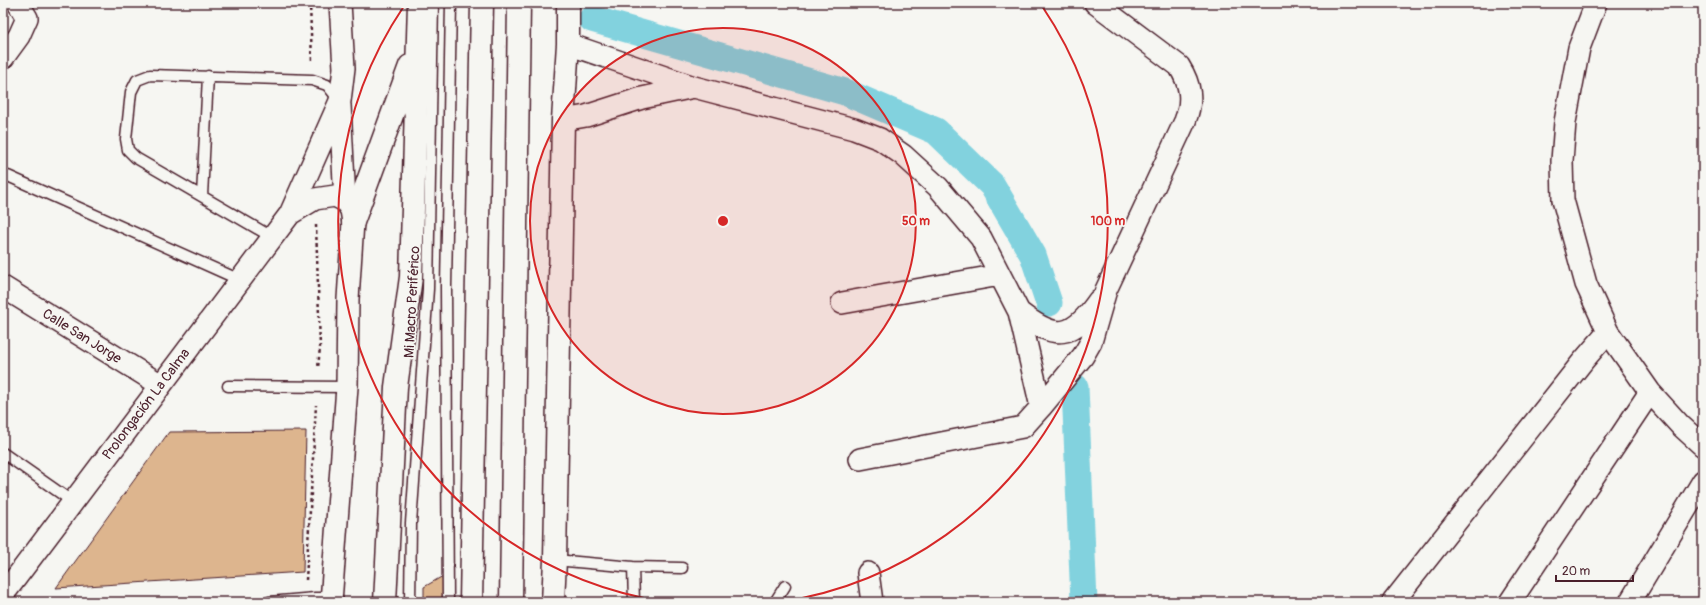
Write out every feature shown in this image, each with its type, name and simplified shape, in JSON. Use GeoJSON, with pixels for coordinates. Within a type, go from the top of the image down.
{"type":"FeatureCollection","features":[{"type":"Feature","properties":{"kind":"main road"},"geometry":{"type":"LineString","coordinates":[[385,602],[396,387],[411,277],[416,48],[419,3]]}},
{"type":"Feature","properties":{"kind":"main road"},"geometry":{"type":"LineString","coordinates":[[471,602],[482,3]]}},
{"type":"Feature","properties":{"kind":"main road"},"geometry":{"type":"LineString","coordinates":[[511,602],[519,3]]}},
{"type":"Feature","properties":{"kind":"main road"},"geometry":{"type":"LineString","coordinates":[[553,602],[555,560],[562,120],[568,44],[568,3]]}},
{"type":"Feature","properties":{"kind":"main road"},"geometry":{"type":"LineString","coordinates":[[353,222],[416,48]]}},
{"type":"Feature","properties":{"kind":"street","name":"Prolongación La Calma"},"geometry":{"type":"LineString","coordinates":[[3,595],[290,214],[340,101],[344,68],[340,3]]}},
{"type":"Feature","properties":{"kind":"street"},"geometry":{"type":"LineString","coordinates":[[860,459],[1023,427],[1083,356],[1091,342],[1106,290],[1185,121],[1191,100],[1190,89],[1186,77],[1179,66],[1095,3]]}},
{"type":"Feature","properties":{"kind":"street"},"geometry":{"type":"LineString","coordinates":[[1596,3],[1579,48],[1565,122],[1562,161],[1563,200],[1586,284],[1608,332],[1650,392],[1680,425],[1703,446]]}},
{"type":"Feature","properties":{"kind":"street"},"geometry":{"type":"LineString","coordinates":[[3,58],[19,36],[23,10]]}},
{"type":"Feature","properties":{"kind":"street"},"geometry":{"type":"LineString","coordinates":[[568,44],[694,87],[854,129],[880,139],[903,155],[938,187],[981,238],[1019,312],[1041,407]]}},
{"type":"Feature","properties":{"kind":"street"},"geometry":{"type":"LineString","coordinates":[[562,120],[586,116],[642,98],[694,87]]}},
{"type":"Feature","properties":{"kind":"street"},"geometry":{"type":"LineString","coordinates":[[331,601],[347,387],[348,299],[353,222],[351,210],[345,200],[340,101]]}},
{"type":"Feature","properties":{"kind":"street","name":"Prolongación La Calma"},"geometry":{"type":"LineString","coordinates":[[290,214],[315,199],[335,196],[345,200]]}},
{"type":"Feature","properties":{"kind":"street"},"geometry":{"type":"LineString","coordinates":[[842,303],[1000,275]]}},
{"type":"Feature","properties":{"kind":"street","name":"Calle San Jorge"},"geometry":{"type":"LineString","coordinates":[[3,287],[161,385]]}},
{"type":"Feature","properties":{"kind":"street"},"geometry":{"type":"LineString","coordinates":[[1019,312],[1035,325],[1052,333],[1066,331],[1078,326],[1087,317],[1106,290]]}},
{"type":"Feature","properties":{"kind":"street"},"geometry":{"type":"LineString","coordinates":[[1393,602],[1578,367],[1608,332]]}},
{"type":"Feature","properties":{"kind":"street"},"geometry":{"type":"LineString","coordinates":[[1510,602],[1650,392]]}},
{"type":"Feature","properties":{"kind":"street"},"geometry":{"type":"LineString","coordinates":[[1630,602],[1703,481]]}},
{"type":"Feature","properties":{"kind":"street"},"geometry":{"type":"LineString","coordinates":[[868,573],[872,602]]}},
{"type":"Feature","properties":{"kind":"lane","name":"Mi Macro Periférico"},"geometry":{"type":"LineString","coordinates":[[410,602],[411,523],[428,290],[433,3]]}},
{"type":"Feature","properties":{"kind":"lane"},"geometry":{"type":"LineString","coordinates":[[448,602],[446,287],[451,3]]}},
{"type":"Feature","properties":{"kind":"lane"},"geometry":{"type":"LineString","coordinates":[[272,237],[136,158],[128,150],[126,139],[130,92],[137,80],[150,75],[312,80],[327,85],[340,101]]}},
{"type":"Feature","properties":{"kind":"lane"},"geometry":{"type":"LineString","coordinates":[[202,196],[208,76]]}},
{"type":"Feature","properties":{"kind":"lane"},"geometry":{"type":"LineString","coordinates":[[8,176],[240,280]]}},
{"type":"Feature","properties":{"kind":"lane"},"geometry":{"type":"LineString","coordinates":[[228,386],[347,387]]}},
{"type":"Feature","properties":{"kind":"lane"},"geometry":{"type":"LineString","coordinates":[[3,453],[73,502]]}},
{"type":"Feature","properties":{"kind":"lane"},"geometry":{"type":"LineString","coordinates":[[555,560],[633,567],[682,568]]}},
{"type":"Feature","properties":{"kind":"lane"},"geometry":{"type":"LineString","coordinates":[[633,567],[634,602]]}},
{"type":"Feature","properties":{"kind":"lane"},"geometry":{"type":"LineString","coordinates":[[775,602],[785,586]]}},
{"type":"Feature","properties":{"kind":"lane"},"geometry":{"type":"LineString","coordinates":[[269,602],[305,599],[331,601]]}},
{"type":"Feature","properties":{"kind":"path"},"geometry":{"type":"LineString","coordinates":[[310,3],[312,80]]}},
{"type":"Feature","properties":{"kind":"path"},"geometry":{"type":"LineString","coordinates":[[305,599],[320,346],[315,199]]}},
{"type":"Feature","properties":{"kind":"building"},"geometry":{"type":"Polygon","coordinates":[[[306,431],[303,572],[56,588],[169,432],[306,431]]]}},
{"type":"Feature","properties":{"kind":"building"},"geometry":{"type":"Polygon","coordinates":[[[443,576],[443,602],[424,602],[424,587],[443,576]]]}},
{"type":"Feature","properties":{"kind":"waterway"},"geometry":{"type":"LineString","coordinates":[[592,19],[845,92],[936,131],[992,185],[1033,255],[1049,303]]}},
{"type":"Feature","properties":{"kind":"waterway"},"geometry":{"type":"LineString","coordinates":[[1075,387],[1084,602]]}}]}
